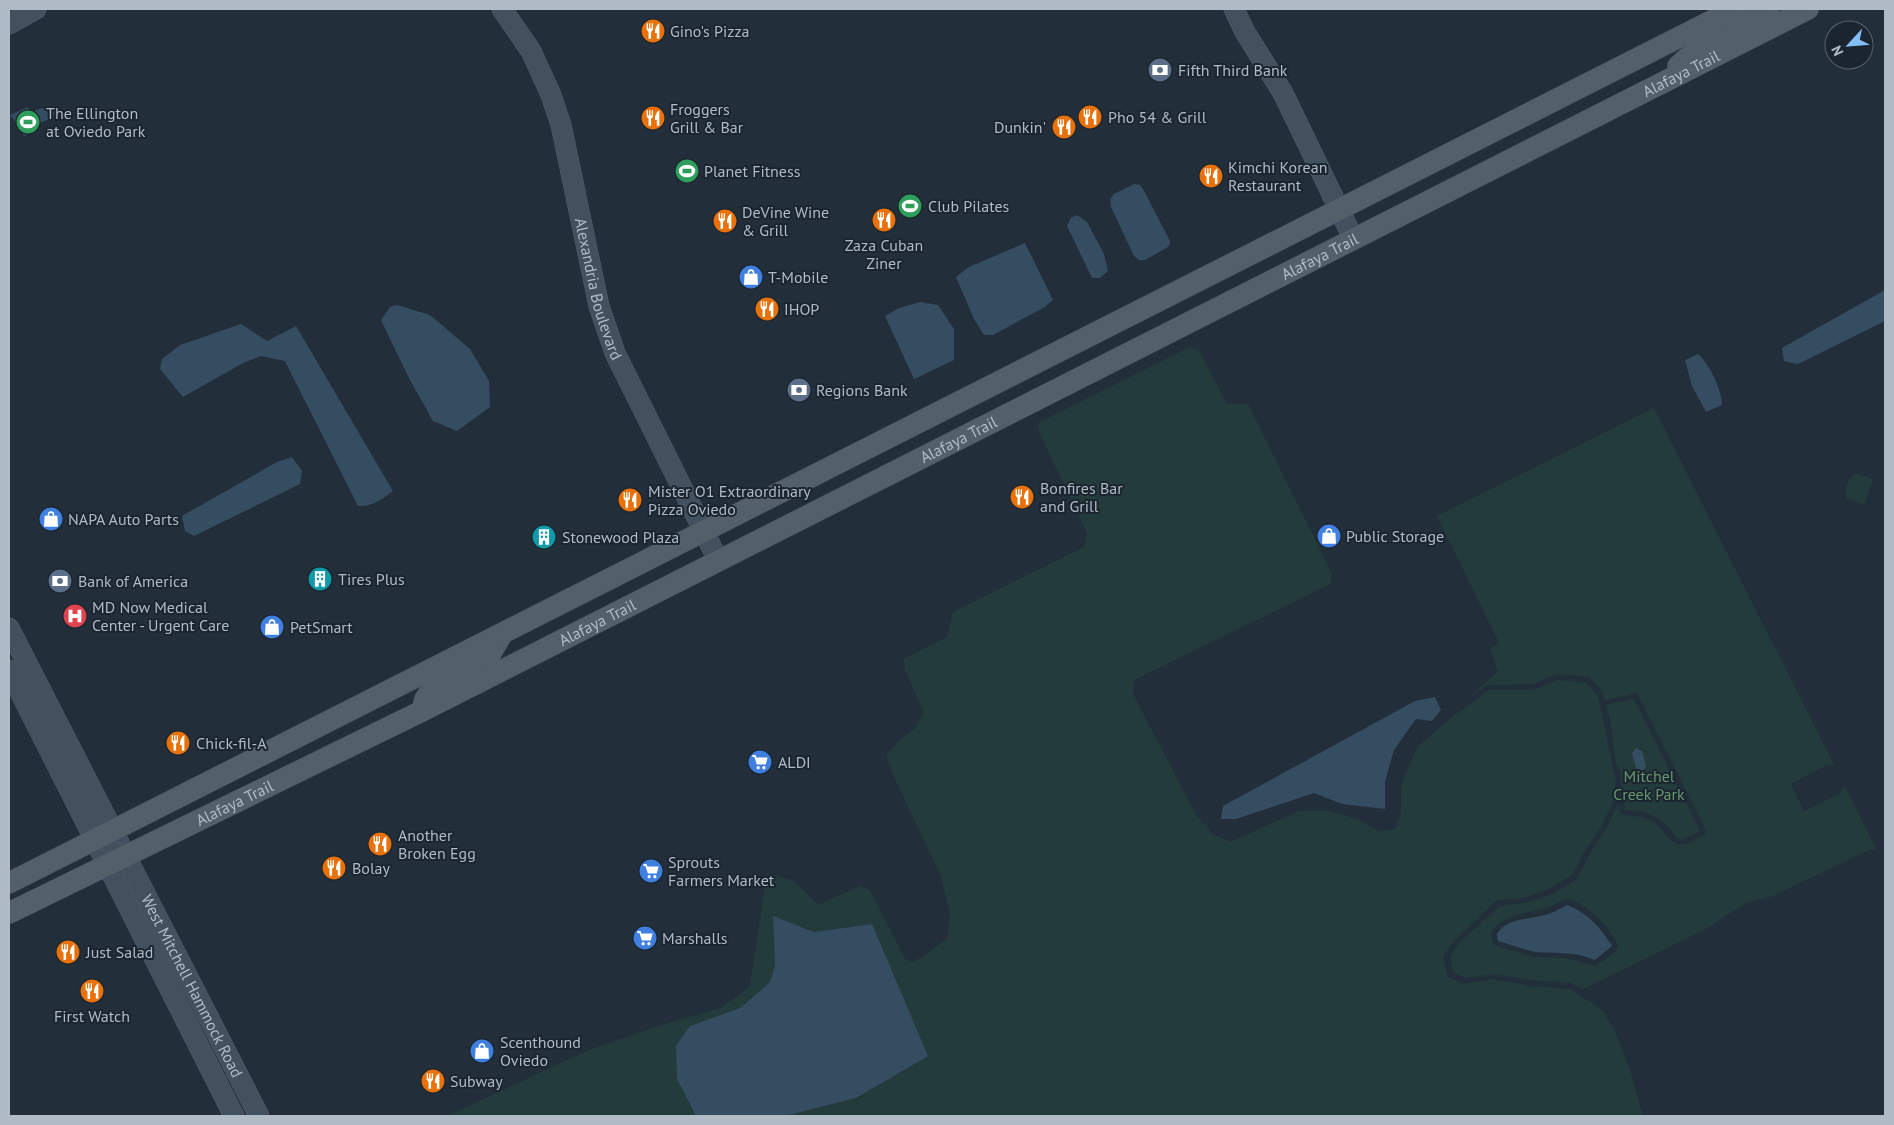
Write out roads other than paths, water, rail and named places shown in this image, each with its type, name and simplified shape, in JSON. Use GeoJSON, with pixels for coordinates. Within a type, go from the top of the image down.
{"type":"FeatureCollection","features":[{"type":"Feature","properties":{"kind":"main road","name":"Alafaya Trail"},"geometry":{"type":"LineString","coordinates":[[9,883],[1735,9]]}},
{"type":"Feature","properties":{"kind":"main road"},"geometry":{"type":"LineString","coordinates":[[1655,86],[1704,43],[1770,9]]}},
{"type":"Feature","properties":{"kind":"main road","name":"Alafaya Trail"},"geometry":{"type":"LineString","coordinates":[[9,913],[422,711],[1808,9]]}},
{"type":"Feature","properties":{"kind":"main road"},"geometry":{"type":"LineString","coordinates":[[422,711],[425,699],[435,685],[490,655],[503,632]]}},
{"type":"Feature","properties":{"kind":"street"},"geometry":{"type":"LineString","coordinates":[[9,24],[36,9]]}},
{"type":"Feature","properties":{"kind":"street","name":"Alexandria Boulevard"},"geometry":{"type":"LineString","coordinates":[[502,9],[531,51],[551,95],[560,125],[598,306],[615,353],[718,560]]}},
{"type":"Feature","properties":{"kind":"street"},"geometry":{"type":"LineString","coordinates":[[1234,9],[1245,32],[1283,93],[1353,238]]}},
{"type":"Feature","properties":{"kind":"street","name":"West Mitchell Hammock Road"},"geometry":{"type":"LineString","coordinates":[[9,628],[259,1116]]}},
{"type":"Feature","properties":{"kind":"street","name":"West Mitchell Hammock Road"},"geometry":{"type":"LineString","coordinates":[[9,670],[234,1116]]}},
{"type":"Feature","properties":{"kind":"water","name":"The Ellington at Oviedo Park"},"geometry":{"type":"Polygon","coordinates":[[[28,107],[31,113],[41,108],[55,112],[52,121],[47,120],[35,125],[37,130],[24,136],[20,129],[23,128],[22,125],[17,124],[10,115],[28,107]]]}},
{"type":"Feature","properties":{"kind":"water"},"geometry":{"type":"Polygon","coordinates":[[[1134,184],[1140,185],[1143,189],[1170,241],[1168,247],[1145,260],[1139,260],[1134,256],[1111,207],[1110,200],[1114,194],[1134,184]]]}},
{"type":"Feature","properties":{"kind":"water"},"geometry":{"type":"Polygon","coordinates":[[[1077,215],[1087,222],[1104,254],[1108,271],[1100,278],[1092,278],[1067,226],[1071,218],[1077,215]]]}},
{"type":"Feature","properties":{"kind":"water"},"geometry":{"type":"Polygon","coordinates":[[[1025,243],[1053,300],[1045,307],[993,335],[984,335],[974,319],[956,277],[969,267],[1025,243]]]}},
{"type":"Feature","properties":{"kind":"water"},"geometry":{"type":"Polygon","coordinates":[[[1885,290],[1885,321],[1798,364],[1784,361],[1782,348],[1885,290]]]}},
{"type":"Feature","properties":{"kind":"water"},"geometry":{"type":"Polygon","coordinates":[[[920,302],[938,305],[954,329],[954,360],[914,379],[885,316],[899,308],[920,302]]]}},
{"type":"Feature","properties":{"kind":"water"},"geometry":{"type":"Polygon","coordinates":[[[397,305],[430,315],[470,349],[489,381],[490,407],[457,431],[433,421],[409,378],[381,320],[390,307],[397,305]]]}},
{"type":"Feature","properties":{"kind":"water"},"geometry":{"type":"Polygon","coordinates":[[[241,324],[267,341],[296,326],[393,491],[373,504],[358,506],[285,361],[261,356],[243,363],[183,397],[160,369],[162,359],[180,345],[241,324]]]}},
{"type":"Feature","properties":{"kind":"water"},"geometry":{"type":"Polygon","coordinates":[[[1698,354],[1710,370],[1717,385],[1722,405],[1706,412],[1692,386],[1685,360],[1698,354]]]}},
{"type":"Feature","properties":{"kind":"water"},"geometry":{"type":"Polygon","coordinates":[[[292,457],[302,471],[300,484],[194,536],[185,531],[182,516],[277,462],[292,457]]]}},
{"type":"Feature","properties":{"kind":"water"},"geometry":{"type":"Polygon","coordinates":[[[1435,697],[1441,710],[1432,721],[1416,719],[1394,750],[1385,781],[1385,809],[1342,804],[1314,793],[1236,819],[1221,819],[1223,806],[1415,701],[1435,697]]]}},
{"type":"Feature","properties":{"kind":"water"},"geometry":{"type":"Polygon","coordinates":[[[1636,748],[1642,751],[1646,766],[1643,771],[1636,768],[1632,753],[1636,748]]]}},
{"type":"Feature","properties":{"kind":"water"},"geometry":{"type":"Polygon","coordinates":[[[1567,905],[1575,908],[1593,922],[1612,946],[1595,960],[1573,954],[1536,952],[1498,941],[1497,934],[1506,925],[1518,920],[1548,914],[1567,905]]]}},
{"type":"Feature","properties":{"kind":"water"},"geometry":{"type":"Polygon","coordinates":[[[773,916],[814,932],[872,924],[928,1056],[856,1098],[785,1116],[696,1116],[677,1079],[676,1046],[690,1026],[740,1008],[770,982],[775,965],[773,916]]]}},
{"type":"Feature","properties":{"kind":"place","name":"Gino's Pizza"},"geometry":{"type":"Point","coordinates":[653,31]}},
{"type":"Feature","properties":{"kind":"place","name":"Fifth Third Bank"},"geometry":{"type":"Point","coordinates":[1160,70]}},
{"type":"Feature","properties":{"kind":"place","name":"Pho 54 & Grill"},"geometry":{"type":"Point","coordinates":[1090,117]}},
{"type":"Feature","properties":{"kind":"place","name":"Froggers Grill & Bar"},"geometry":{"type":"Point","coordinates":[653,118]}},
{"type":"Feature","properties":{"kind":"place","name":"The Ellington at Oviedo Park"},"geometry":{"type":"Point","coordinates":[28,122]}},
{"type":"Feature","properties":{"kind":"place","name":"Dunkin'"},"geometry":{"type":"Point","coordinates":[1064,127]}},
{"type":"Feature","properties":{"kind":"place","name":"Planet Fitness"},"geometry":{"type":"Point","coordinates":[687,171]}},
{"type":"Feature","properties":{"kind":"place","name":"Kimchi Korean Restaurant"},"geometry":{"type":"Point","coordinates":[1211,176]}},
{"type":"Feature","properties":{"kind":"place","name":"Club Pilates"},"geometry":{"type":"Point","coordinates":[910,206]}},
{"type":"Feature","properties":{"kind":"place","name":"Zaza Cuban Ziner"},"geometry":{"type":"Point","coordinates":[884,220]}},
{"type":"Feature","properties":{"kind":"place","name":"DeVine Wine & Grill"},"geometry":{"type":"Point","coordinates":[725,221]}},
{"type":"Feature","properties":{"kind":"place","name":"T-Mobile"},"geometry":{"type":"Point","coordinates":[751,277]}},
{"type":"Feature","properties":{"kind":"place","name":"IHOP"},"geometry":{"type":"Point","coordinates":[767,309]}},
{"type":"Feature","properties":{"kind":"place","name":"Regions Bank"},"geometry":{"type":"Point","coordinates":[799,390]}},
{"type":"Feature","properties":{"kind":"place","name":"Bonfires Bar and Grill"},"geometry":{"type":"Point","coordinates":[1022,497]}},
{"type":"Feature","properties":{"kind":"place","name":"Mister O1 Extraordinary Pizza Oviedo"},"geometry":{"type":"Point","coordinates":[630,500]}},
{"type":"Feature","properties":{"kind":"place","name":"NAPA Auto Parts"},"geometry":{"type":"Point","coordinates":[51,519]}},
{"type":"Feature","properties":{"kind":"place","name":"Public Storage"},"geometry":{"type":"Point","coordinates":[1329,536]}},
{"type":"Feature","properties":{"kind":"place","name":"Stonewood Plaza"},"geometry":{"type":"Point","coordinates":[544,537]}},
{"type":"Feature","properties":{"kind":"place","name":"Tires Plus"},"geometry":{"type":"Point","coordinates":[320,579]}},
{"type":"Feature","properties":{"kind":"place","name":"Bank of America"},"geometry":{"type":"Point","coordinates":[60,581]}},
{"type":"Feature","properties":{"kind":"place","name":"MD Now Medical Center - Urgent Care"},"geometry":{"type":"Point","coordinates":[75,616]}},
{"type":"Feature","properties":{"kind":"place","name":"PetSmart"},"geometry":{"type":"Point","coordinates":[272,627]}},
{"type":"Feature","properties":{"kind":"place","name":"Chick-fil-A"},"geometry":{"type":"Point","coordinates":[178,743]}},
{"type":"Feature","properties":{"kind":"place","name":"ALDI"},"geometry":{"type":"Point","coordinates":[760,762]}},
{"type":"Feature","properties":{"kind":"place","name":"Another Broken Egg"},"geometry":{"type":"Point","coordinates":[380,844]}},
{"type":"Feature","properties":{"kind":"place","name":"Bolay"},"geometry":{"type":"Point","coordinates":[334,868]}},
{"type":"Feature","properties":{"kind":"place","name":"Sprouts Farmers Market"},"geometry":{"type":"Point","coordinates":[651,871]}},
{"type":"Feature","properties":{"kind":"place","name":"Marshalls"},"geometry":{"type":"Point","coordinates":[645,938]}},
{"type":"Feature","properties":{"kind":"place","name":"Just Salad"},"geometry":{"type":"Point","coordinates":[68,952]}},
{"type":"Feature","properties":{"kind":"place","name":"First Watch"},"geometry":{"type":"Point","coordinates":[92,991]}},
{"type":"Feature","properties":{"kind":"place","name":"Scenthound Oviedo"},"geometry":{"type":"Point","coordinates":[482,1051]}},
{"type":"Feature","properties":{"kind":"place","name":"Subway"},"geometry":{"type":"Point","coordinates":[433,1081]}},
{"type":"Feature","properties":{"kind":"park label","name":"Mitchel Creek Park"},"geometry":{"type":"Point","coordinates":[1649,785]}}]}
